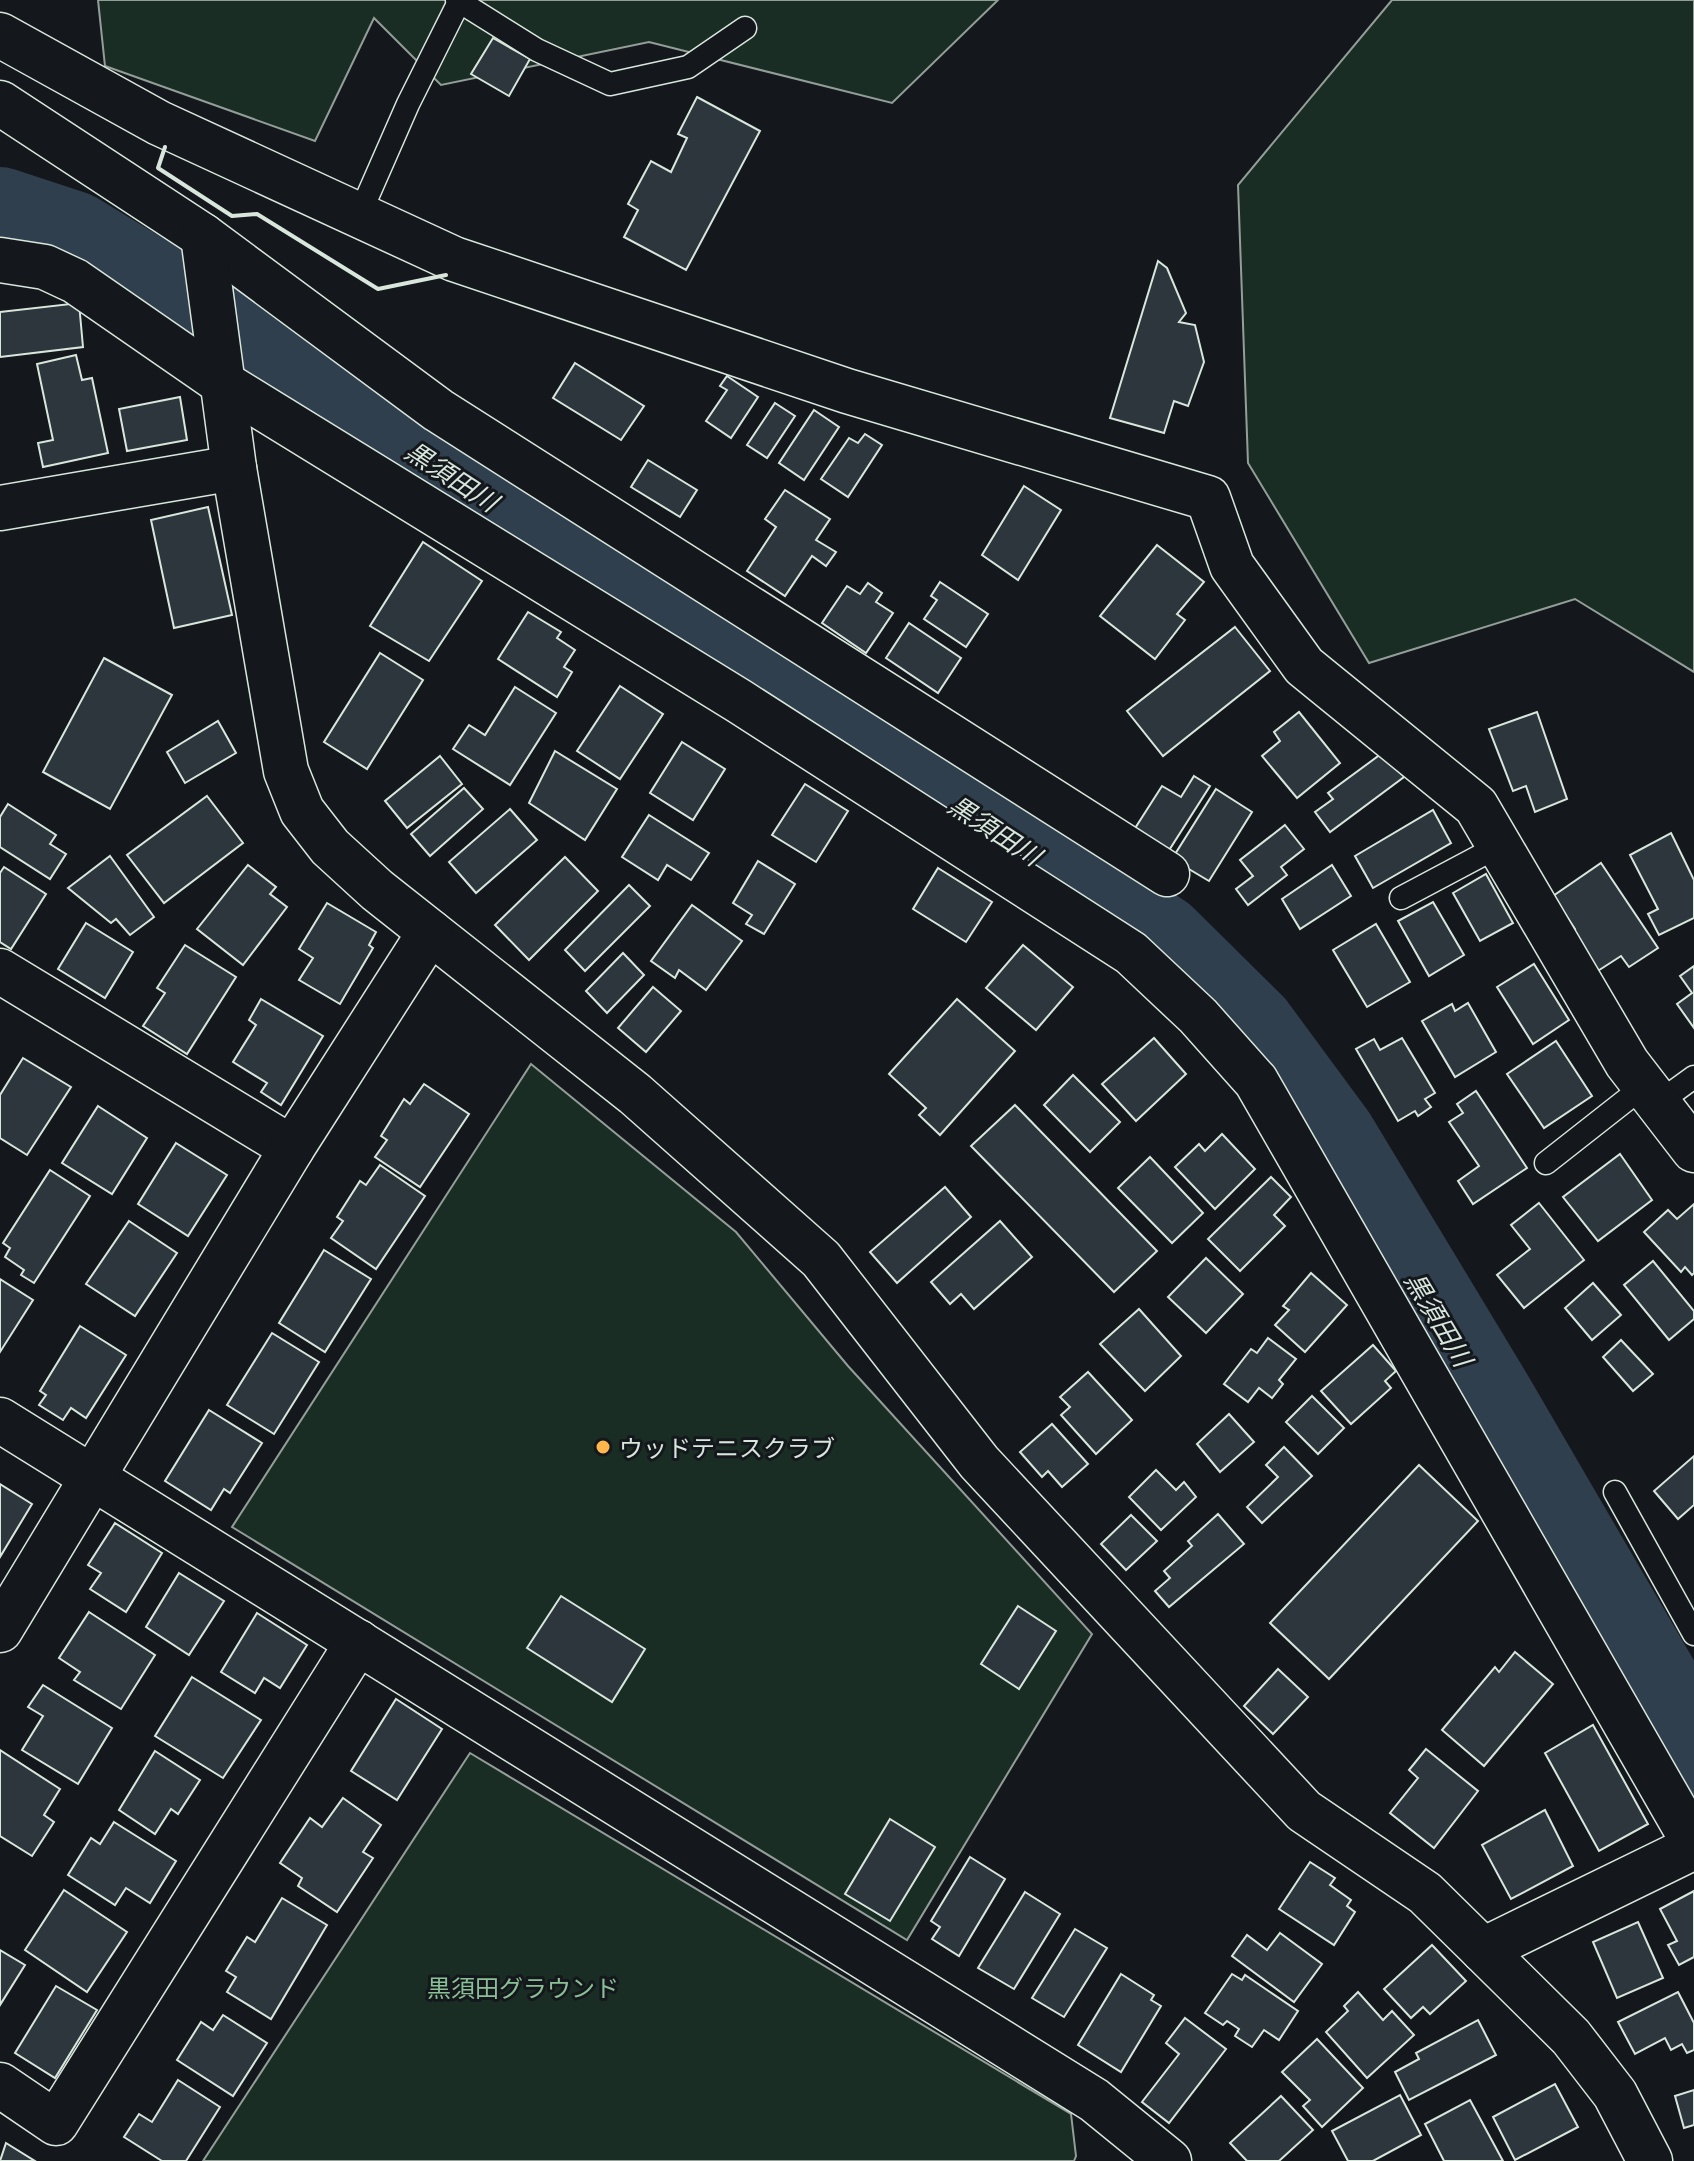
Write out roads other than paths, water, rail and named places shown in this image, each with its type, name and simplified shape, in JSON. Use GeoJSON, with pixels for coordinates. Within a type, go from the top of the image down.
{"type":"FeatureCollection","features":[{"type":"Feature","properties":{"kind":"street"},"geometry":{"type":"LineString","coordinates":[[0,35],[159,123],[358,218],[454,259],[847,391],[1208,498],[1232,566],[1304,666],[1476,806],[1627,1063],[1694,1150]]}},
{"type":"Feature","properties":{"kind":"street"},"geometry":{"type":"LineString","coordinates":[[1,106],[205,256],[438,410],[1167,874]]}},
{"type":"Feature","properties":{"kind":"street"},"geometry":{"type":"LineString","coordinates":[[205,256],[234,468],[286,771],[302,811],[330,847],[430,932],[635,1094],[821,1259],[979,1462],[1304,1811],[1425,1893],[1571,2037],[1615,2094],[1650,2161]]}},
{"type":"Feature","properties":{"kind":"street"},"geometry":{"type":"LineString","coordinates":[[0,260],[45,267],[75,281],[1131,953],[1198,1016],[1256,1081],[1694,1845],[1483,1950]]}},
{"type":"Feature","properties":{"kind":"street"},"geometry":{"type":"LineString","coordinates":[[0,508],[234,468]]}},
{"type":"Feature","properties":{"kind":"street"},"geometry":{"type":"LineString","coordinates":[[0,1630],[292,1148],[430,932]]}},
{"type":"Feature","properties":{"kind":"street"},"geometry":{"type":"LineString","coordinates":[[0,971],[292,1148]]}},
{"type":"Feature","properties":{"kind":"street"},"geometry":{"type":"LineString","coordinates":[[0,1420],[1094,2100],[1152,2155]]}},
{"type":"Feature","properties":{"kind":"street"},"geometry":{"type":"LineString","coordinates":[[0,2085],[56,2123],[358,1642]]}},
{"type":"Feature","properties":{"kind":"lane"},"geometry":{"type":"LineString","coordinates":[[358,218],[458,1],[537,50],[610,84],[688,67],[745,28]]}},
{"type":"Feature","properties":{"kind":"lane"},"geometry":{"type":"LineString","coordinates":[[1401,898],[1499,846]]}},
{"type":"Feature","properties":{"kind":"lane"},"geometry":{"type":"LineString","coordinates":[[1546,1163],[1651,1095],[1694,1077]]}},
{"type":"Feature","properties":{"kind":"lane"},"geometry":{"type":"LineString","coordinates":[[1615,1492],[1694,1634]]}},
{"type":"Feature","properties":{"kind":"waterway","name":"黒須田川"},"geometry":{"type":"LineString","coordinates":[[0,212],[73,236],[257,348],[388,438],[1161,939],[1251,1028],[1332,1138],[1489,1398],[1694,1750]]}},
{"type":"Feature","properties":{"kind":"place","name":"ウッドテニスクラブ"},"geometry":{"type":"Point","coordinates":[603,1447]}},
{"type":"Feature","properties":{"kind":"park label","name":"黒須田グラウンド"},"geometry":{"type":"Point","coordinates":[523,1987]}}]}
